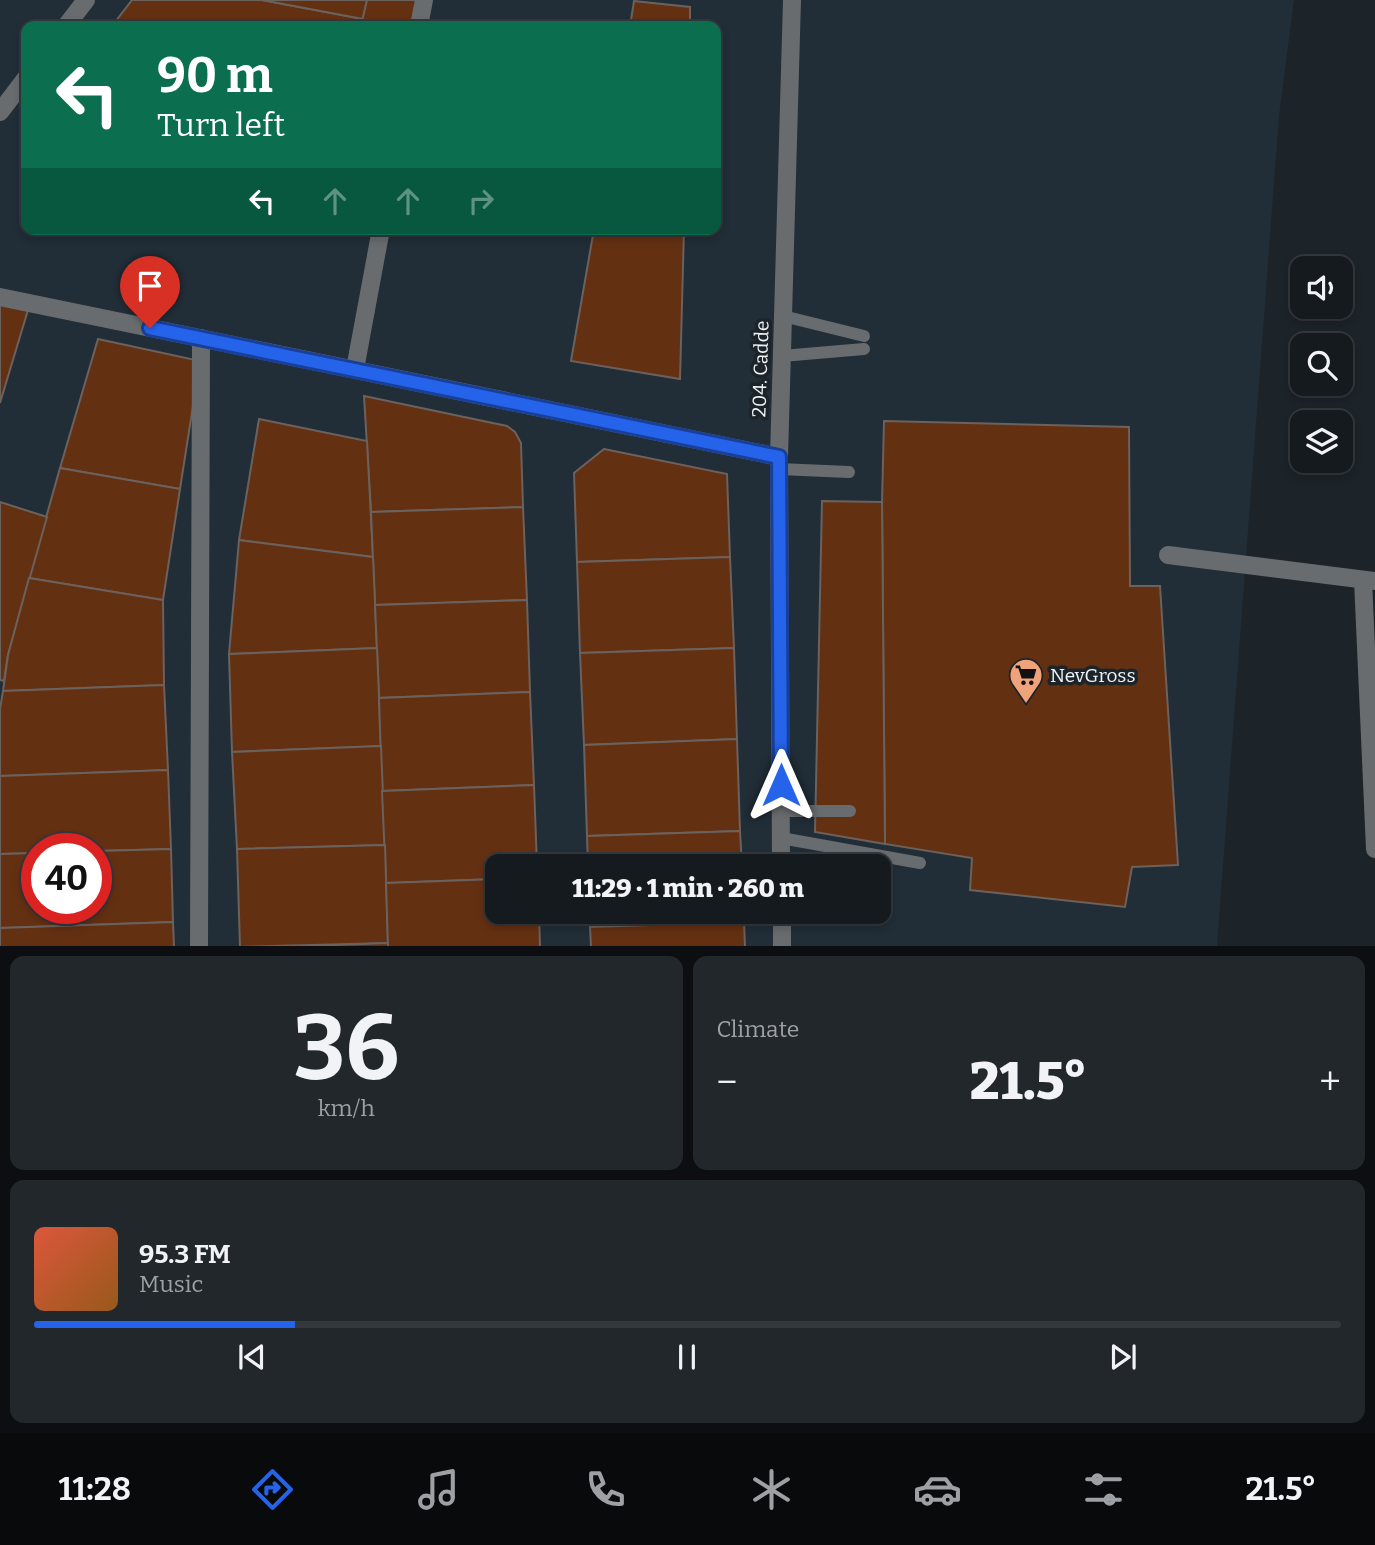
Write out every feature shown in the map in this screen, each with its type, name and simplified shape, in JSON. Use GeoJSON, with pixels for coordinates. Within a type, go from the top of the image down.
{"type":"FeatureCollection","features":[{"type":"Feature","properties":{"kind":"street"},"geometry":{"type":"LineString","coordinates":[[70,21],[86,0]]}},
{"type":"Feature","properties":{"kind":"street"},"geometry":{"type":"LineString","coordinates":[[420,21],[424,0]]}},
{"type":"Feature","properties":{"kind":"street","name":"204. Cadde"},"geometry":{"type":"LineString","coordinates":[[781,854],[779,463],[792,0]]}},
{"type":"Feature","properties":{"kind":"street"},"geometry":{"type":"LineString","coordinates":[[0,112],[21,85]]}},
{"type":"Feature","properties":{"kind":"street"},"geometry":{"type":"LineString","coordinates":[[355,369],[380,235]]}},
{"type":"Feature","properties":{"kind":"street"},"geometry":{"type":"LineString","coordinates":[[0,297],[355,369],[779,463]]}},
{"type":"Feature","properties":{"kind":"street"},"geometry":{"type":"LineString","coordinates":[[199,946],[201,338]]}},
{"type":"Feature","properties":{"kind":"street"},"geometry":{"type":"LineString","coordinates":[[1168,555],[1369,580],[1375,849]]}},
{"type":"Feature","properties":{"kind":"street"},"geometry":{"type":"LineString","coordinates":[[782,924],[782,946]]}},
{"type":"Feature","properties":{"kind":"lane"},"geometry":{"type":"LineString","coordinates":[[782,356],[864,343],[783,316]]}},
{"type":"Feature","properties":{"kind":"lane"},"geometry":{"type":"LineString","coordinates":[[779,463],[849,472]]}},
{"type":"Feature","properties":{"kind":"lane"},"geometry":{"type":"LineString","coordinates":[[781,811],[850,811]]}},
{"type":"Feature","properties":{"kind":"lane"},"geometry":{"type":"LineString","coordinates":[[781,838],[920,863]]}},
{"type":"Feature","properties":{"kind":"shaded area"},"geometry":{"type":"Polygon","coordinates":[[[0,0],[1294,0],[1279,116],[1217,946],[0,946],[0,0]]]}},
{"type":"Feature","properties":{"kind":"building"},"geometry":{"type":"Polygon","coordinates":[[[132,0],[262,0],[363,19],[362,21],[116,21],[132,0]]]}},
{"type":"Feature","properties":{"kind":"building"},"geometry":{"type":"Polygon","coordinates":[[[262,0],[367,0],[363,19],[262,0]]]}},
{"type":"Feature","properties":{"kind":"building"},"geometry":{"type":"Polygon","coordinates":[[[367,0],[419,0],[414,21],[362,21],[367,0]]]}},
{"type":"Feature","properties":{"kind":"building"},"geometry":{"type":"Polygon","coordinates":[[[634,1],[690,7],[690,21],[631,21],[634,1]]]}},
{"type":"Feature","properties":{"kind":"building"},"geometry":{"type":"Polygon","coordinates":[[[593,235],[684,235],[680,379],[571,361],[593,235]]]}},
{"type":"Feature","properties":{"kind":"building"},"geometry":{"type":"Polygon","coordinates":[[[0,304],[28,310],[0,403],[0,304]]]}},
{"type":"Feature","properties":{"kind":"building"},"geometry":{"type":"Polygon","coordinates":[[[98,339],[200,361],[180,489],[60,468],[98,339]]]}},
{"type":"Feature","properties":{"kind":"building"},"geometry":{"type":"Polygon","coordinates":[[[364,396],[507,426],[515,432],[521,443],[523,507],[371,512],[364,396]]]}},
{"type":"Feature","properties":{"kind":"building"},"geometry":{"type":"Polygon","coordinates":[[[259,419],[367,441],[373,557],[239,540],[259,419]]]}},
{"type":"Feature","properties":{"kind":"building","name":"NevGross"},"geometry":{"type":"Polygon","coordinates":[[[884,421],[1129,427],[1130,586],[1160,586],[1178,865],[1132,867],[1125,907],[970,890],[972,858],[885,844],[882,502],[884,421]]]}},
{"type":"Feature","properties":{"kind":"building"},"geometry":{"type":"Polygon","coordinates":[[[604,449],[727,474],[730,557],[577,562],[574,473],[604,449]]]}},
{"type":"Feature","properties":{"kind":"building"},"geometry":{"type":"Polygon","coordinates":[[[60,468],[180,489],[163,600],[29,578],[60,468]]]}},
{"type":"Feature","properties":{"kind":"building"},"geometry":{"type":"Polygon","coordinates":[[[822,501],[882,502],[885,844],[815,832],[822,501]]]}},
{"type":"Feature","properties":{"kind":"building"},"geometry":{"type":"Polygon","coordinates":[[[0,502],[47,517],[8,655],[4,681],[0,680],[0,502]]]}},
{"type":"Feature","properties":{"kind":"building"},"geometry":{"type":"Polygon","coordinates":[[[523,507],[527,600],[375,605],[371,512],[523,507]]]}},
{"type":"Feature","properties":{"kind":"building"},"geometry":{"type":"Polygon","coordinates":[[[239,540],[373,557],[377,648],[229,654],[239,540]]]}},
{"type":"Feature","properties":{"kind":"building"},"geometry":{"type":"Polygon","coordinates":[[[730,557],[734,648],[580,653],[577,562],[730,557]]]}},
{"type":"Feature","properties":{"kind":"building"},"geometry":{"type":"Polygon","coordinates":[[[29,578],[163,600],[164,685],[3,691],[8,655],[29,578]]]}},
{"type":"Feature","properties":{"kind":"building"},"geometry":{"type":"Polygon","coordinates":[[[527,600],[530,692],[379,698],[375,605],[527,600]]]}},
{"type":"Feature","properties":{"kind":"building"},"geometry":{"type":"Polygon","coordinates":[[[377,648],[381,746],[232,752],[229,654],[377,648]]]}},
{"type":"Feature","properties":{"kind":"building"},"geometry":{"type":"Polygon","coordinates":[[[734,648],[737,739],[584,745],[580,653],[734,648]]]}},
{"type":"Feature","properties":{"kind":"building"},"geometry":{"type":"Polygon","coordinates":[[[164,685],[168,770],[0,776],[0,709],[3,691],[164,685]]]}},
{"type":"Feature","properties":{"kind":"building"},"geometry":{"type":"Polygon","coordinates":[[[530,692],[534,785],[382,791],[379,698],[530,692]]]}},
{"type":"Feature","properties":{"kind":"building"},"geometry":{"type":"Polygon","coordinates":[[[737,739],[740,831],[587,836],[584,745],[737,739]]]}},
{"type":"Feature","properties":{"kind":"building"},"geometry":{"type":"Polygon","coordinates":[[[381,746],[385,845],[237,849],[232,752],[381,746]]]}},
{"type":"Feature","properties":{"kind":"building"},"geometry":{"type":"Polygon","coordinates":[[[168,770],[171,849],[112,851],[112,833],[21,833],[21,853],[0,854],[0,776],[168,770]]]}},
{"type":"Feature","properties":{"kind":"building"},"geometry":{"type":"Polygon","coordinates":[[[534,785],[537,854],[485,854],[485,879],[386,883],[382,791],[534,785]]]}},
{"type":"Feature","properties":{"kind":"building"},"geometry":{"type":"Polygon","coordinates":[[[740,831],[741,854],[588,854],[587,836],[740,831]]]}},
{"type":"Feature","properties":{"kind":"building"},"geometry":{"type":"Polygon","coordinates":[[[385,845],[388,943],[240,946],[237,849],[385,845]]]}},
{"type":"Feature","properties":{"kind":"building"},"geometry":{"type":"Polygon","coordinates":[[[171,849],[173,922],[0,928],[0,854],[21,853],[21,924],[112,924],[112,851],[171,849]]]}},
{"type":"Feature","properties":{"kind":"building"},"geometry":{"type":"Polygon","coordinates":[[[485,879],[485,924],[539,924],[540,946],[388,946],[386,883],[485,879]]]}},
{"type":"Feature","properties":{"kind":"building"},"geometry":{"type":"Polygon","coordinates":[[[173,922],[174,946],[0,946],[0,928],[173,922]]]}},
{"type":"Feature","properties":{"kind":"building"},"geometry":{"type":"Polygon","coordinates":[[[590,924],[682,924],[590,927],[590,924]]]}},
{"type":"Feature","properties":{"kind":"building"},"geometry":{"type":"Polygon","coordinates":[[[744,924],[745,946],[591,946],[590,927],[744,924]]]}},
{"type":"Feature","properties":{"kind":"building"},"geometry":{"type":"Polygon","coordinates":[[[388,943],[388,946],[312,946],[388,943]]]}},
{"type":"Feature","properties":{"kind":"place","name":"NevGross"},"geometry":{"type":"Point","coordinates":[1026,705]}},
{"type":"Feature","properties":{"kind":"route"},"geometry":{"type":"LineString","coordinates":[[150,328],[779,457],[781,785]]}}]}
